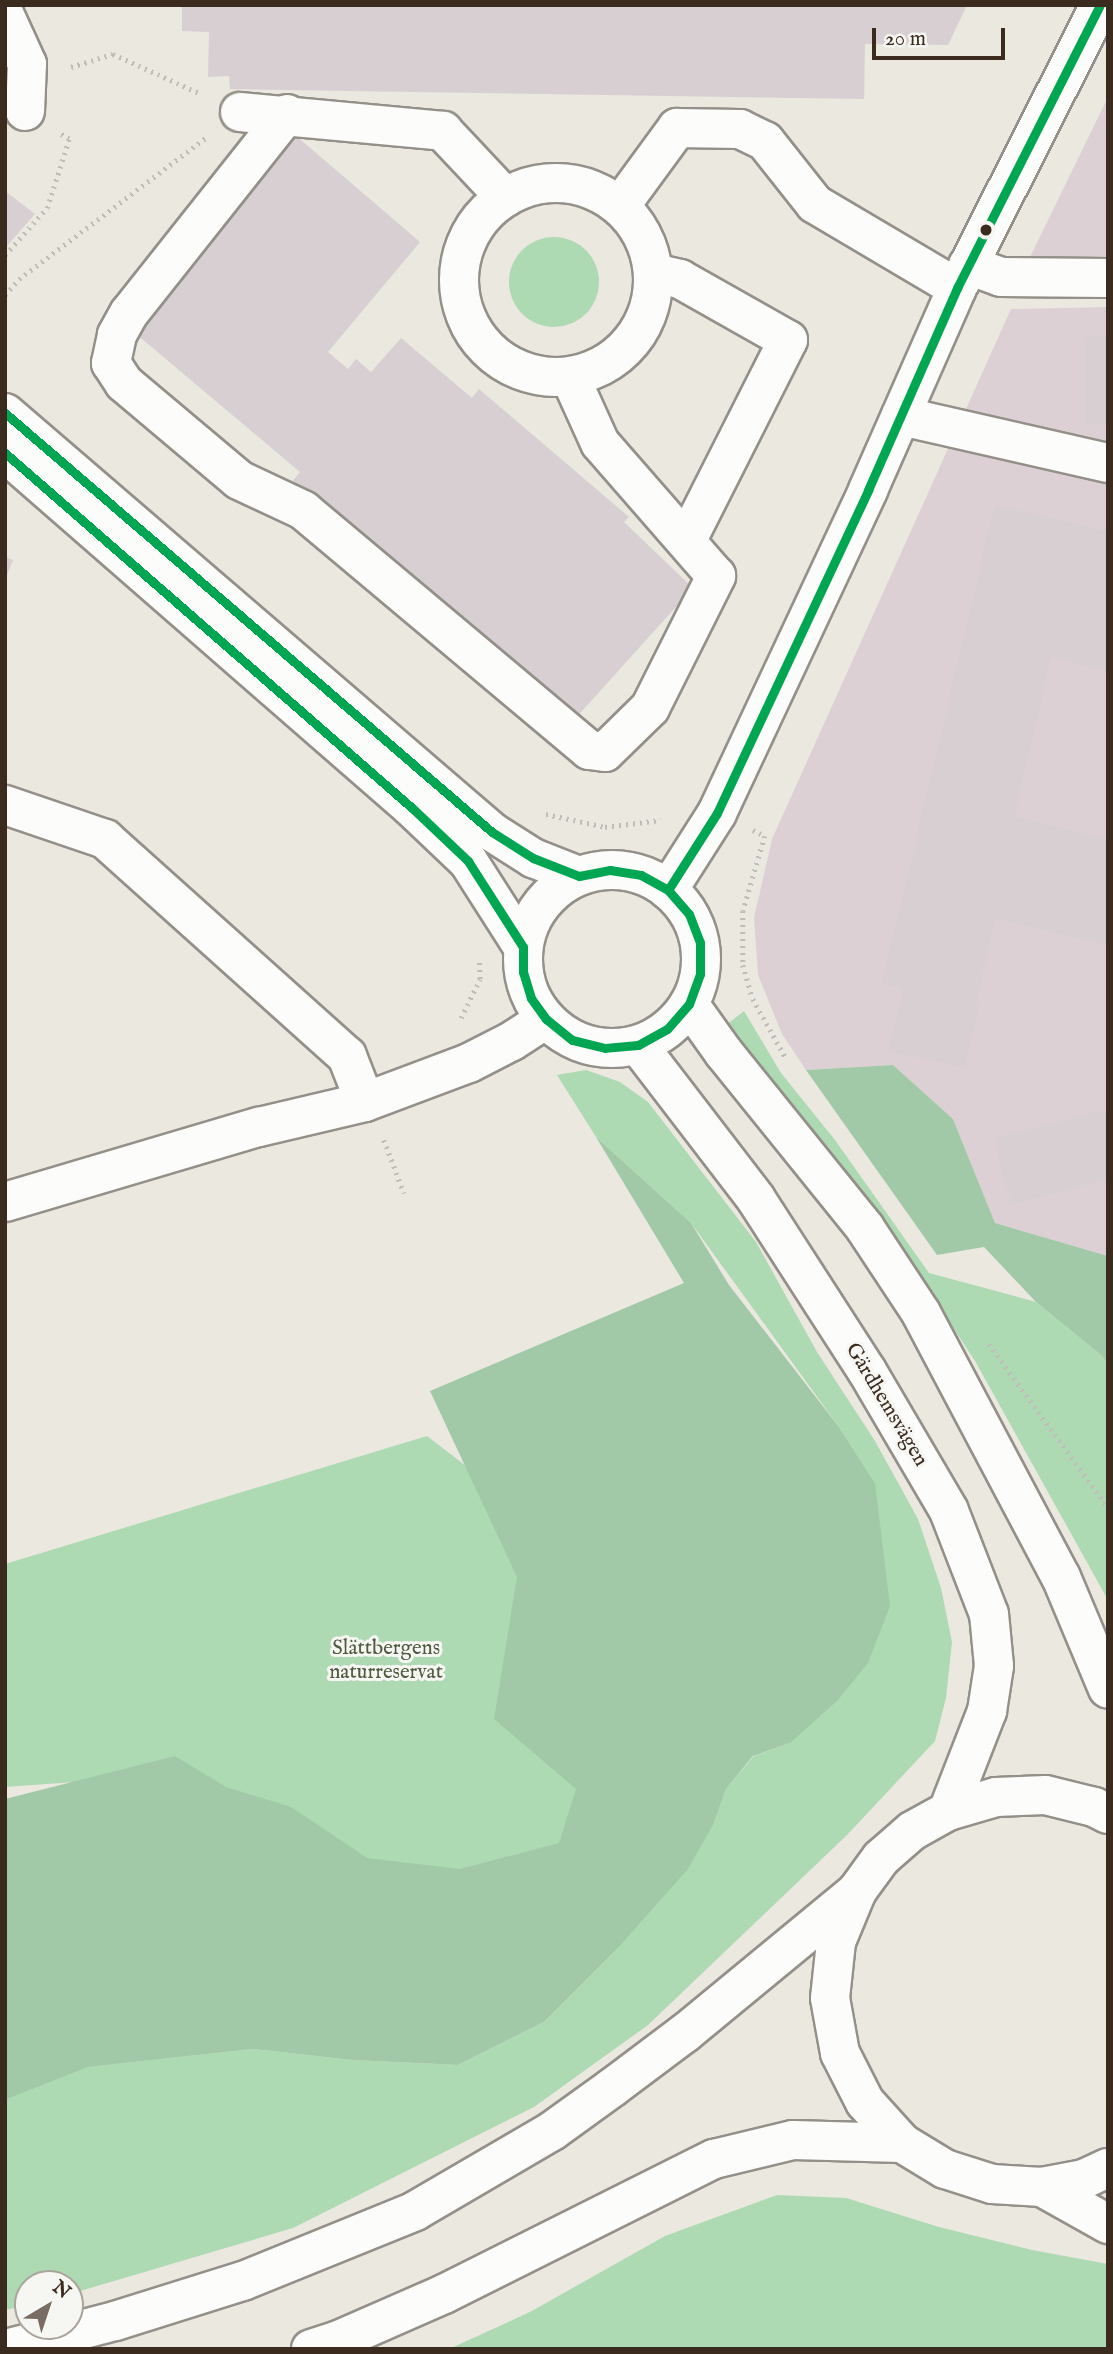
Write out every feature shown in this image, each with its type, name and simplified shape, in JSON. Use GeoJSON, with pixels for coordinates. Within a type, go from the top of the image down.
{"type":"FeatureCollection","features":[{"type":"Feature","properties":{"kind":"main road"},"geometry":{"type":"LineString","coordinates":[[668,890],[717,813],[963,276],[1100,5]]}},
{"type":"Feature","properties":{"kind":"main road"},"geometry":{"type":"LineString","coordinates":[[5,16],[27,64],[25,111]]}},
{"type":"Feature","properties":{"kind":"main road"},"geometry":{"type":"LineString","coordinates":[[240,112],[287,114],[443,131],[505,197]]}},
{"type":"Feature","properties":{"kind":"main road"},"geometry":{"type":"LineString","coordinates":[[287,114],[129,313],[117,335],[111,363],[124,383],[240,480],[303,510],[589,750],[605,752],[650,708],[716,576],[600,443],[569,377]]}},
{"type":"Feature","properties":{"kind":"main road"},"geometry":{"type":"LineString","coordinates":[[620,206],[677,128],[740,129],[765,141],[815,204],[963,276],[1108,278]]}},
{"type":"Feature","properties":{"kind":"main road"},"geometry":{"type":"LineString","coordinates":[[564,182],[594,189],[620,206],[637,225],[649,247],[654,273],[652,302],[641,330],[622,352],[606,363],[569,377],[537,376],[506,363],[480,342],[464,313],[458,280],[464,247],[480,218],[505,197],[533,184],[564,182]]}},
{"type":"Feature","properties":{"kind":"main road"},"geometry":{"type":"LineString","coordinates":[[654,273],[680,279],[788,340],[687,540]]}},
{"type":"Feature","properties":{"kind":"main road"},"geometry":{"type":"LineString","coordinates":[[5,413],[492,832],[533,858],[579,876]]}},
{"type":"Feature","properties":{"kind":"main road"},"geometry":{"type":"LineString","coordinates":[[901,416],[1108,463]]}},
{"type":"Feature","properties":{"kind":"main road"},"geometry":{"type":"LineString","coordinates":[[5,453],[468,861],[523,947]]}},
{"type":"Feature","properties":{"kind":"main road"},"geometry":{"type":"LineString","coordinates":[[5,805],[105,839],[347,1056],[365,1101]]}},
{"type":"Feature","properties":{"kind":"main road"},"geometry":{"type":"LineString","coordinates":[[610,870],[641,875],[668,890],[689,914],[700,943],[700,974],[690,1004],[667,1029],[638,1045],[605,1048],[572,1040],[546,1019],[531,998],[523,972],[523,947],[533,917],[552,892],[579,876],[610,870]]}},
{"type":"Feature","properties":{"kind":"main road"},"geometry":{"type":"LineString","coordinates":[[690,1004],[724,1053],[865,1228],[921,1313],[1061,1577],[1108,1689]]}},
{"type":"Feature","properties":{"kind":"main road"},"geometry":{"type":"LineString","coordinates":[[5,1202],[259,1127],[365,1101],[469,1063],[512,1041],[546,1019]]}},
{"type":"Feature","properties":{"kind":"main road","name":"Gärdhemsvägen"},"geometry":{"type":"LineString","coordinates":[[638,1045],[756,1199],[867,1371],[949,1511],[989,1614],[994,1666],[987,1711],[948,1811]]}},
{"type":"Feature","properties":{"kind":"main road"},"geometry":{"type":"LineString","coordinates":[[1108,1814],[1094,1807],[1045,1795],[996,1797],[948,1811],[912,1831],[881,1858],[857,1891],[836,1942],[830,1998],[839,2053],[864,2102],[902,2143],[945,2169],[992,2184],[1042,2187],[1084,2179],[1108,2168]]}},
{"type":"Feature","properties":{"kind":"main road"},"geometry":{"type":"LineString","coordinates":[[6,2349],[115,2321],[243,2281],[415,2211],[489,2170],[603,2094],[685,2034],[857,1891]]}},
{"type":"Feature","properties":{"kind":"main road"},"geometry":{"type":"LineString","coordinates":[[311,2349],[339,2340],[444,2294],[714,2159],[793,2140],[902,2143]]}},
{"type":"Feature","properties":{"kind":"main road"},"geometry":{"type":"LineString","coordinates":[[1042,2187],[1108,2224]]}},
{"type":"Feature","properties":{"kind":"path"},"geometry":{"type":"LineString","coordinates":[[5,256],[47,208],[69,139],[25,111],[73,65],[113,54],[240,112],[19,279],[5,295]]}},
{"type":"Feature","properties":{"kind":"path"},"geometry":{"type":"LineString","coordinates":[[537,812],[605,827],[717,813]]}},
{"type":"Feature","properties":{"kind":"path"},"geometry":{"type":"LineString","coordinates":[[765,836],[743,911],[743,965],[753,999],[791,1066]]}},
{"type":"Feature","properties":{"kind":"path"},"geometry":{"type":"LineString","coordinates":[[454,1025],[463,1017],[480,979],[479,956]]}},
{"type":"Feature","properties":{"kind":"path"},"geometry":{"type":"LineString","coordinates":[[390,1156],[404,1193]]}},
{"type":"Feature","properties":{"kind":"path"},"geometry":{"type":"LineString","coordinates":[[982,1335],[1108,1507]]}},
{"type":"Feature","properties":{"kind":"shaded area"},"geometry":{"type":"Polygon","coordinates":[[[1108,97],[1108,293],[1013,292],[1108,97]]]}},
{"type":"Feature","properties":{"kind":"shaded area"},"geometry":{"type":"Polygon","coordinates":[[[1108,307],[1108,1256],[995,1223],[953,1119],[893,1065],[806,1070],[782,1034],[758,975],[754,918],[772,839],[1011,309],[1108,307]]]}},
{"type":"Feature","properties":{"kind":"green space"},"geometry":{"type":"Polygon","coordinates":[[[545,237],[563,237],[579,244],[592,257],[599,273],[599,291],[592,307],[579,320],[563,327],[545,327],[529,320],[516,307],[509,291],[509,273],[516,257],[529,244],[545,237]]]}},
{"type":"Feature","properties":{"kind":"green space"},"geometry":{"type":"Polygon","coordinates":[[[744,1011],[781,1073],[835,1140],[929,1273],[1036,1302],[1101,1355],[1108,1364],[1108,1600],[975,1361],[878,1214],[725,1026],[744,1011]]]}},
{"type":"Feature","properties":{"kind":"green space"},"geometry":{"type":"Polygon","coordinates":[[[893,1065],[953,1119],[995,1223],[1108,1256],[1108,1364],[1101,1355],[1036,1302],[984,1247],[937,1255],[806,1070],[893,1065]]]}},
{"type":"Feature","properties":{"kind":"green space"},"geometry":{"type":"Polygon","coordinates":[[[586,1070],[620,1082],[648,1102],[756,1242],[817,1352],[875,1441],[918,1519],[941,1588],[952,1642],[946,1698],[935,1741],[848,1834],[648,2025],[534,2107],[293,2228],[84,2290],[84,2270],[14,2270],[14,2308],[5,2310],[5,2100],[87,2067],[253,2049],[352,2060],[458,2065],[544,2022],[617,1949],[714,1823],[726,1789],[754,1756],[790,1743],[875,1483],[839,1427],[691,1223],[596,1137],[557,1075],[586,1070]]]}},
{"type":"Feature","properties":{"kind":"green space"},"geometry":{"type":"Polygon","coordinates":[[[596,1137],[691,1223],[729,1285],[839,1427],[875,1483],[890,1606],[868,1663],[838,1700],[790,1743],[753,1756],[726,1789],[714,1823],[688,1869],[617,1949],[544,2022],[458,2065],[352,2060],[253,2049],[88,2067],[5,2100],[5,1799],[175,1756],[226,1787],[291,1807],[367,1858],[460,1869],[559,1843],[576,1789],[494,1719],[517,1577],[430,1391],[684,1283],[596,1137]]]}},
{"type":"Feature","properties":{"kind":"green space","name":"Slättbergens naturreservat"},"geometry":{"type":"Polygon","coordinates":[[[427,1436],[539,1522],[743,1640],[519,1898],[360,1871],[89,1781],[5,1787],[5,1564],[427,1436]]]}},
{"type":"Feature","properties":{"kind":"green space"},"geometry":{"type":"Polygon","coordinates":[[[777,2195],[846,2198],[939,2227],[1032,2250],[1108,2264],[1108,2349],[449,2349],[530,2312],[665,2236],[777,2195]]]}},
{"type":"Feature","properties":{"kind":"building"},"geometry":{"type":"Polygon","coordinates":[[[182,5],[967,5],[948,45],[865,44],[864,99],[230,89],[229,76],[208,77],[209,32],[182,31],[182,5]]]}},
{"type":"Feature","properties":{"kind":"building"},"geometry":{"type":"Polygon","coordinates":[[[295,135],[420,242],[328,352],[348,369],[356,359],[371,372],[401,338],[472,398],[479,389],[629,517],[624,522],[693,588],[574,720],[291,483],[300,472],[129,328],[295,135]]]}},
{"type":"Feature","properties":{"kind":"building"},"geometry":{"type":"Polygon","coordinates":[[[5,191],[35,214],[5,248],[5,191]]]}},
{"type":"Feature","properties":{"kind":"building"},"geometry":{"type":"Polygon","coordinates":[[[1085,337],[1108,337],[1108,424],[1085,424],[1085,337]]]}},
{"type":"Feature","properties":{"kind":"building"},"geometry":{"type":"Polygon","coordinates":[[[995,505],[1108,532],[1108,671],[1051,657],[1014,817],[1108,839],[1108,945],[996,918],[975,1005],[979,1003],[965,1068],[889,1051],[903,989],[882,984],[995,505]]]}},
{"type":"Feature","properties":{"kind":"building"},"geometry":{"type":"Polygon","coordinates":[[[5,557],[13,560],[5,580],[5,557]]]}},
{"type":"Feature","properties":{"kind":"building"},"geometry":{"type":"Polygon","coordinates":[[[1108,1109],[1108,1179],[1011,1204],[994,1138],[1108,1109]]]}},
{"type":"Feature","properties":{"kind":"transit line"},"geometry":{"type":"LineString","coordinates":[[668,890],[717,813],[868,490],[957,288],[1100,5]]}},
{"type":"Feature","properties":{"kind":"transit line"},"geometry":{"type":"LineString","coordinates":[[5,413],[492,832],[533,858],[579,876],[610,870],[641,875],[668,890],[689,914],[700,943],[700,974],[689,1004],[667,1029],[638,1045],[605,1048],[572,1040],[546,1019],[531,998],[523,972],[523,947],[468,861],[411,807],[5,453]]}}]}
